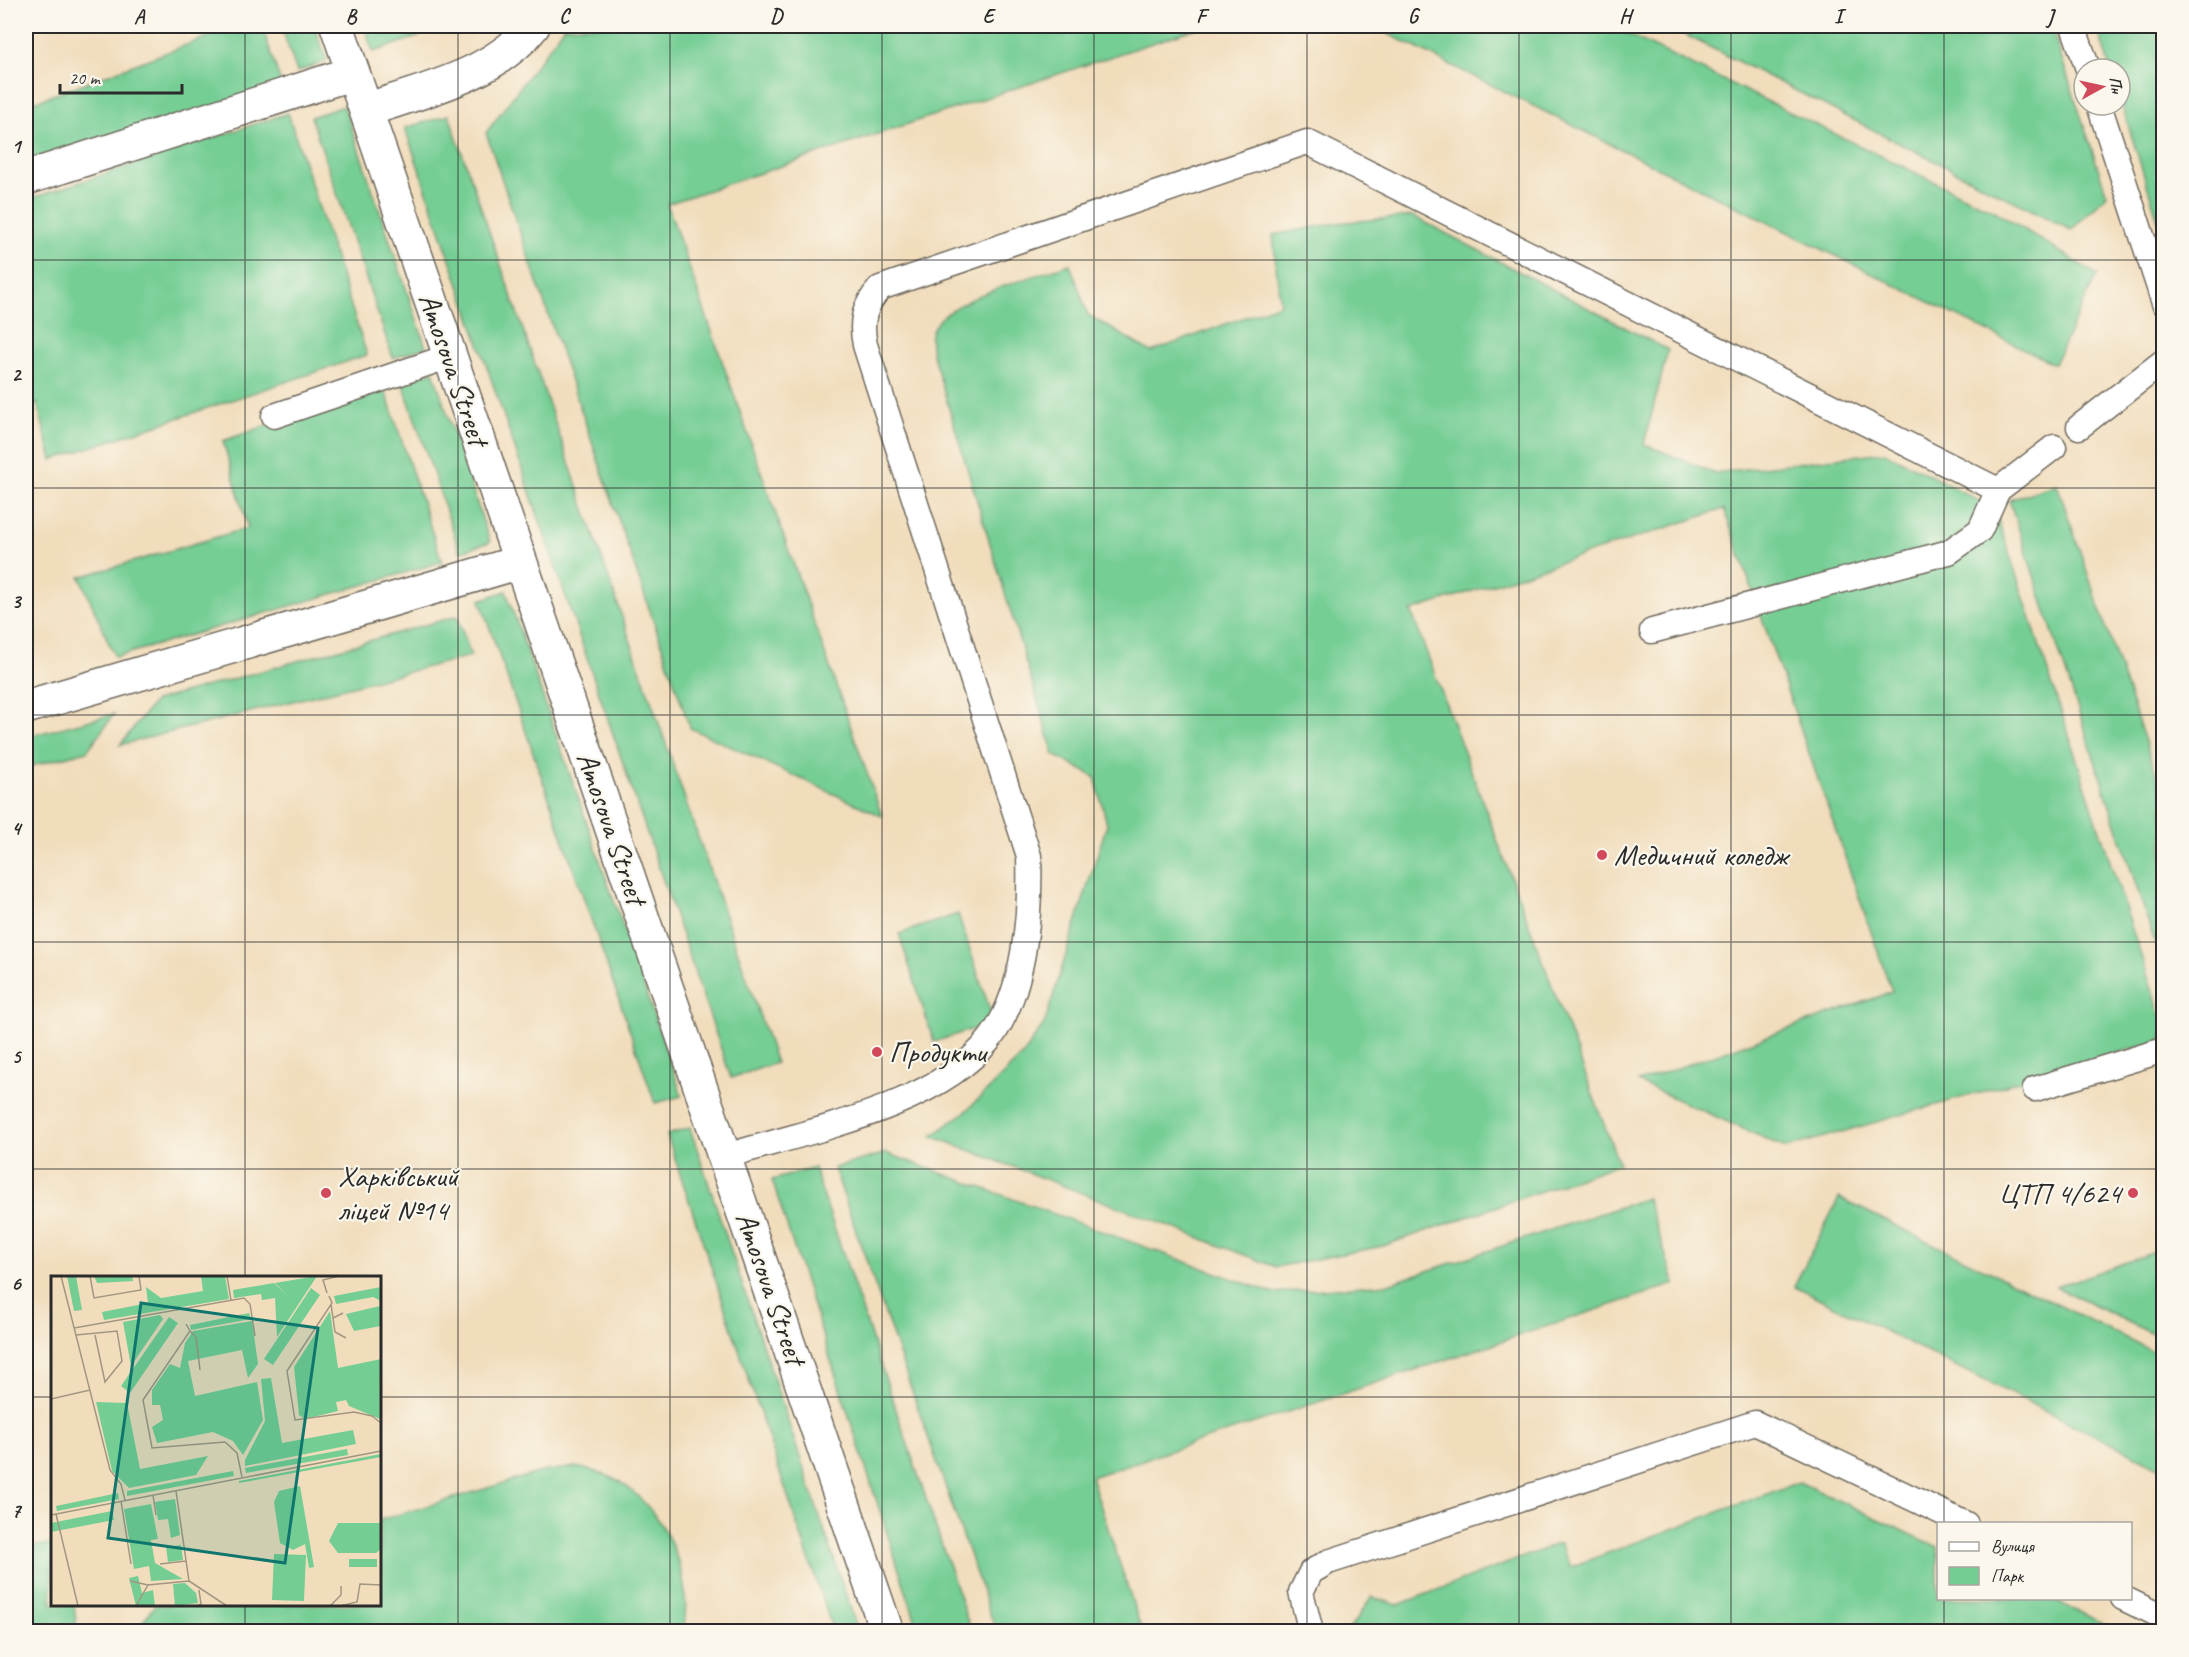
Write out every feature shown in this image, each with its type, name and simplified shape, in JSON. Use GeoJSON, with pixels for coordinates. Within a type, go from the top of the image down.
{"type":"FeatureCollection","features":[{"type":"Feature","properties":{"kind":"street","name":"Amosova Street"},"geometry":{"type":"LineString","coordinates":[[337,26],[726,1156],[887,1632]]}},
{"type":"Feature","properties":{"kind":"street"},"geometry":{"type":"LineString","coordinates":[[366,110],[445,82],[490,63],[511,48],[533,26]]}},
{"type":"Feature","properties":{"kind":"street"},"geometry":{"type":"LineString","coordinates":[[26,178],[353,73]]}},
{"type":"Feature","properties":{"kind":"street"},"geometry":{"type":"LineString","coordinates":[[26,707],[520,562]]}},
{"type":"Feature","properties":{"kind":"lane"},"geometry":{"type":"LineString","coordinates":[[2073,26],[2084,57]]}},
{"type":"Feature","properties":{"kind":"lane"},"geometry":{"type":"LineString","coordinates":[[2103,117],[2163,303]]}},
{"type":"Feature","properties":{"kind":"lane"},"geometry":{"type":"LineString","coordinates":[[726,1156],[892,1105],[925,1089],[955,1070],[982,1048],[997,1028],[1012,992],[1023,948],[1030,879],[1029,856],[865,345],[864,314],[880,288],[1307,142],[1998,490]]}},
{"type":"Feature","properties":{"kind":"lane"},"geometry":{"type":"LineString","coordinates":[[274,416],[450,356]]}},
{"type":"Feature","properties":{"kind":"lane"},"geometry":{"type":"LineString","coordinates":[[2079,427],[2163,361]]}},
{"type":"Feature","properties":{"kind":"lane"},"geometry":{"type":"LineString","coordinates":[[1652,631],[1944,554],[1963,544],[1980,530],[1998,490],[2054,447]]}},
{"type":"Feature","properties":{"kind":"lane"},"geometry":{"type":"LineString","coordinates":[[2035,1089],[2163,1050]]}},
{"type":"Feature","properties":{"kind":"lane"},"geometry":{"type":"LineString","coordinates":[[1311,1632],[1301,1592],[1311,1572],[1328,1562],[1755,1423],[1962,1522]]}},
{"type":"Feature","properties":{"kind":"lane"},"geometry":{"type":"LineString","coordinates":[[2125,1600],[2163,1618]]}},
{"type":"Feature","properties":{"kind":"green space"},"geometry":{"type":"Polygon","coordinates":[[[237,26],[262,26],[282,86],[26,169],[26,105],[237,26]]]}},
{"type":"Feature","properties":{"kind":"green space"},"geometry":{"type":"Polygon","coordinates":[[[281,26],[314,26],[327,61],[297,72],[281,26]]]}},
{"type":"Feature","properties":{"kind":"green space"},"geometry":{"type":"Polygon","coordinates":[[[364,26],[417,26],[420,36],[373,52],[364,26]]]}},
{"type":"Feature","properties":{"kind":"green space"},"geometry":{"type":"Polygon","coordinates":[[[565,26],[1203,26],[667,204],[882,816],[690,728],[486,133],[565,26]]]}},
{"type":"Feature","properties":{"kind":"green space"},"geometry":{"type":"Polygon","coordinates":[[[1372,26],[1611,26],[1995,211],[2097,275],[2054,364],[1372,26]]]}},
{"type":"Feature","properties":{"kind":"green space"},"geometry":{"type":"Polygon","coordinates":[[[1668,26],[2051,26],[2072,89],[2072,117],[2081,117],[2107,195],[2071,230],[1668,26]]]}},
{"type":"Feature","properties":{"kind":"green space"},"geometry":{"type":"Polygon","coordinates":[[[2097,26],[2163,26],[2163,236],[2126,117],[2132,117],[2132,57],[2106,57],[2097,26]]]}},
{"type":"Feature","properties":{"kind":"green space"},"geometry":{"type":"Polygon","coordinates":[[[344,106],[426,347],[393,358],[311,117],[344,106]]]}},
{"type":"Feature","properties":{"kind":"green space"},"geometry":{"type":"Polygon","coordinates":[[[288,113],[367,355],[52,460],[37,403],[26,406],[26,200],[288,113]]]}},
{"type":"Feature","properties":{"kind":"green space"},"geometry":{"type":"Polygon","coordinates":[[[449,115],[776,1063],[731,1078],[405,128],[449,115]]]}},
{"type":"Feature","properties":{"kind":"green space"},"geometry":{"type":"Polygon","coordinates":[[[1413,216],[1668,350],[1644,444],[1714,473],[1885,452],[1974,498],[1997,516],[2163,1023],[2163,1040],[1786,1148],[1638,1082],[1892,992],[1724,509],[1411,611],[1619,1164],[1383,1246],[1276,1267],[932,1136],[965,1112],[1023,1055],[1045,1022],[1107,824],[1095,777],[1054,755],[932,352],[930,338],[933,328],[945,315],[960,305],[997,288],[1070,264],[1088,315],[1151,352],[1280,304],[1273,235],[1336,223],[1413,216]]]}},
{"type":"Feature","properties":{"kind":"green space"},"geometry":{"type":"Polygon","coordinates":[[[433,371],[490,542],[460,552],[402,381],[433,371]]]}},
{"type":"Feature","properties":{"kind":"green space"},"geometry":{"type":"Polygon","coordinates":[[[383,384],[442,562],[115,657],[80,577],[248,528],[223,441],[383,384]]]}},
{"type":"Feature","properties":{"kind":"green space"},"geometry":{"type":"Polygon","coordinates":[[[2057,484],[2163,794],[2163,967],[2009,500],[2057,484]]]}},
{"type":"Feature","properties":{"kind":"green space"},"geometry":{"type":"Polygon","coordinates":[[[506,591],[682,1096],[655,1103],[480,600],[506,591]]]}},
{"type":"Feature","properties":{"kind":"green space"},"geometry":{"type":"Polygon","coordinates":[[[457,616],[471,656],[120,745],[155,701],[457,616]]]}},
{"type":"Feature","properties":{"kind":"green space"},"geometry":{"type":"Polygon","coordinates":[[[114,714],[87,751],[31,766],[26,737],[114,714]]]}},
{"type":"Feature","properties":{"kind":"green space"},"geometry":{"type":"Polygon","coordinates":[[[958,914],[994,1022],[934,1042],[899,934],[958,914]]]}},
{"type":"Feature","properties":{"kind":"green space"},"geometry":{"type":"Polygon","coordinates":[[[690,1128],[858,1631],[833,1631],[667,1135],[690,1128]]]}},
{"type":"Feature","properties":{"kind":"green space"},"geometry":{"type":"Polygon","coordinates":[[[886,1153],[1272,1293],[1388,1284],[1647,1198],[1675,1284],[1091,1477],[1142,1631],[996,1631],[834,1168],[886,1153]]]}},
{"type":"Feature","properties":{"kind":"green space"},"geometry":{"type":"Polygon","coordinates":[[[814,1168],[971,1631],[919,1631],[772,1180],[814,1168]]]}},
{"type":"Feature","properties":{"kind":"green space"},"geometry":{"type":"Polygon","coordinates":[[[1839,1198],[2163,1356],[2163,1469],[1794,1286],[1839,1198]]]}},
{"type":"Feature","properties":{"kind":"green space"},"geometry":{"type":"Polygon","coordinates":[[[2163,1249],[2163,1339],[2056,1287],[2163,1249]]]}},
{"type":"Feature","properties":{"kind":"green space"},"geometry":{"type":"Polygon","coordinates":[[[575,1467],[600,1473],[623,1484],[639,1497],[664,1530],[674,1549],[684,1590],[683,1631],[136,1631],[154,1606],[381,1606],[381,1520],[541,1472],[575,1467]]]}},
{"type":"Feature","properties":{"kind":"green space"},"geometry":{"type":"Polygon","coordinates":[[[1799,1482],[1937,1547],[1937,1600],[2052,1600],[2121,1631],[1348,1631],[1372,1597],[1398,1605],[1560,1543],[1570,1567],[1799,1482]]]}},
{"type":"Feature","properties":{"kind":"green space"},"geometry":{"type":"Polygon","coordinates":[[[51,1544],[51,1606],[74,1606],[77,1631],[26,1631],[26,1547],[51,1544]]]}},
{"type":"Feature","properties":{"kind":"place","name":"Медичний коледж"},"geometry":{"type":"Point","coordinates":[1602,855]}},
{"type":"Feature","properties":{"kind":"place","name":"Продукти"},"geometry":{"type":"Point","coordinates":[877,1052]}},
{"type":"Feature","properties":{"kind":"place","name":"Харківський ліцей №14"},"geometry":{"type":"Point","coordinates":[326,1193]}},
{"type":"Feature","properties":{"kind":"place","name":"ЦТП 4/624"},"geometry":{"type":"Point","coordinates":[2133,1193]}}]}
